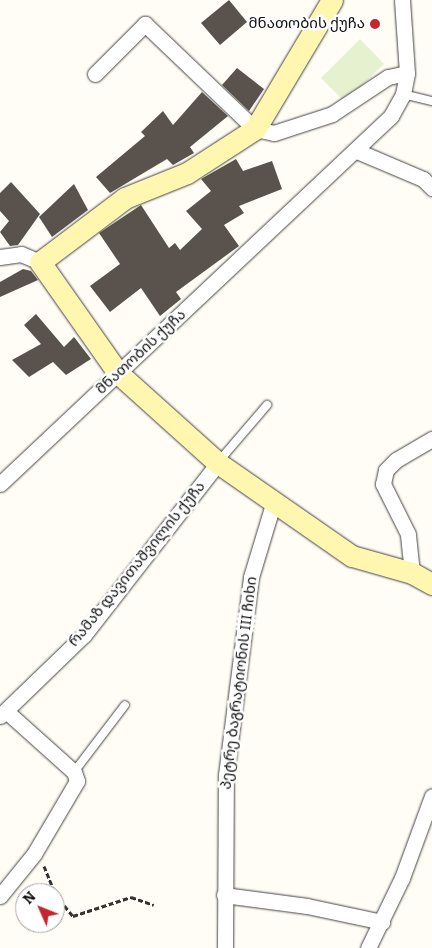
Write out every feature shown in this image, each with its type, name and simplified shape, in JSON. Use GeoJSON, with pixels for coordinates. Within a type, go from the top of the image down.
{"type":"FeatureCollection","features":[{"type":"Feature","properties":{"kind":"street"},"geometry":{"type":"LineString","coordinates":[[40,262],[125,198],[187,173],[255,129],[332,0]]}},
{"type":"Feature","properties":{"kind":"street","name":"მნათობის ქუჩა"},"geometry":{"type":"LineString","coordinates":[[0,484],[357,151],[391,116],[403,94],[406,73],[402,0]]}},
{"type":"Feature","properties":{"kind":"street"},"geometry":{"type":"LineString","coordinates":[[96,74],[145,24],[255,129],[274,133],[332,114],[388,78],[406,73]]}},
{"type":"Feature","properties":{"kind":"street"},"geometry":{"type":"LineString","coordinates":[[357,151],[422,179],[432,188]]}},
{"type":"Feature","properties":{"kind":"street"},"geometry":{"type":"LineString","coordinates":[[0,257],[21,254],[40,262],[118,373],[218,463],[273,504],[352,556],[412,573],[432,584]]}},
{"type":"Feature","properties":{"kind":"street"},"geometry":{"type":"LineString","coordinates":[[412,573],[408,534],[383,484],[386,470],[396,460],[432,439]]}},
{"type":"Feature","properties":{"kind":"street","name":"რამაზ დავითაშვილის ქუჩა"},"geometry":{"type":"LineString","coordinates":[[3,714],[84,635],[218,463]]}},
{"type":"Feature","properties":{"kind":"street","name":"პეტრე ბაგრატიონის III ჩიხი"},"geometry":{"type":"LineString","coordinates":[[225,948],[226,775],[251,577],[273,504]]}},
{"type":"Feature","properties":{"kind":"street"},"geometry":{"type":"LineString","coordinates":[[0,896],[34,854],[71,796],[77,781],[74,772],[3,714]]}},
{"type":"Feature","properties":{"kind":"street"},"geometry":{"type":"LineString","coordinates":[[368,948],[382,922],[432,796]]}},
{"type":"Feature","properties":{"kind":"street"},"geometry":{"type":"LineString","coordinates":[[224,895],[307,906],[382,922]]}},
{"type":"Feature","properties":{"kind":"lane"},"geometry":{"type":"LineString","coordinates":[[403,94],[432,101]]}},
{"type":"Feature","properties":{"kind":"lane","name":"რამაზ დავითაშვილის ქუჩა"},"geometry":{"type":"LineString","coordinates":[[218,463],[267,405]]}},
{"type":"Feature","properties":{"kind":"lane"},"geometry":{"type":"LineString","coordinates":[[74,772],[125,705]]}},
{"type":"Feature","properties":{"kind":"path"},"geometry":{"type":"LineString","coordinates":[[34,854],[50,873],[52,883]]}},
{"type":"Feature","properties":{"kind":"path"},"geometry":{"type":"LineString","coordinates":[[65,906],[73,916],[131,897],[154,905]]}},
{"type":"Feature","properties":{"kind":"green space"},"geometry":{"type":"Polygon","coordinates":[[[360,39],[384,64],[345,102],[321,78],[360,39]]]}},
{"type":"Feature","properties":{"kind":"building"},"geometry":{"type":"Polygon","coordinates":[[[229,0],[247,22],[220,45],[201,23],[229,0]]]}},
{"type":"Feature","properties":{"kind":"building"},"geometry":{"type":"Polygon","coordinates":[[[237,68],[264,89],[249,111],[222,85],[237,68]]]}},
{"type":"Feature","properties":{"kind":"building"},"geometry":{"type":"Polygon","coordinates":[[[202,92],[228,116],[190,147],[194,153],[173,165],[167,159],[110,193],[96,177],[145,136],[141,132],[163,111],[173,125],[202,92]]]}},
{"type":"Feature","properties":{"kind":"building"},"geometry":{"type":"Polygon","coordinates":[[[236,159],[243,171],[272,161],[282,189],[239,206],[244,213],[224,225],[239,246],[176,292],[181,299],[160,316],[141,288],[110,312],[90,286],[120,264],[99,233],[141,205],[169,248],[175,243],[180,250],[202,229],[186,211],[211,191],[201,179],[236,159]]]}},
{"type":"Feature","properties":{"kind":"building"},"geometry":{"type":"Polygon","coordinates":[[[11,182],[40,214],[18,245],[10,246],[0,232],[9,221],[0,211],[0,193],[11,182]]]}},
{"type":"Feature","properties":{"kind":"building"},"geometry":{"type":"Polygon","coordinates":[[[74,184],[88,210],[52,237],[39,217],[74,184]]]}},
{"type":"Feature","properties":{"kind":"building"},"geometry":{"type":"Polygon","coordinates":[[[23,269],[31,271],[38,280],[0,297],[0,282],[23,269]]]}},
{"type":"Feature","properties":{"kind":"building"},"geometry":{"type":"Polygon","coordinates":[[[36,314],[64,347],[74,337],[91,359],[66,375],[53,362],[29,377],[12,360],[41,344],[24,325],[36,314]]]}},
{"type":"Feature","properties":{"kind":"place","name":"მნათობის ქუჩა"},"geometry":{"type":"Point","coordinates":[375,24]}}]}
